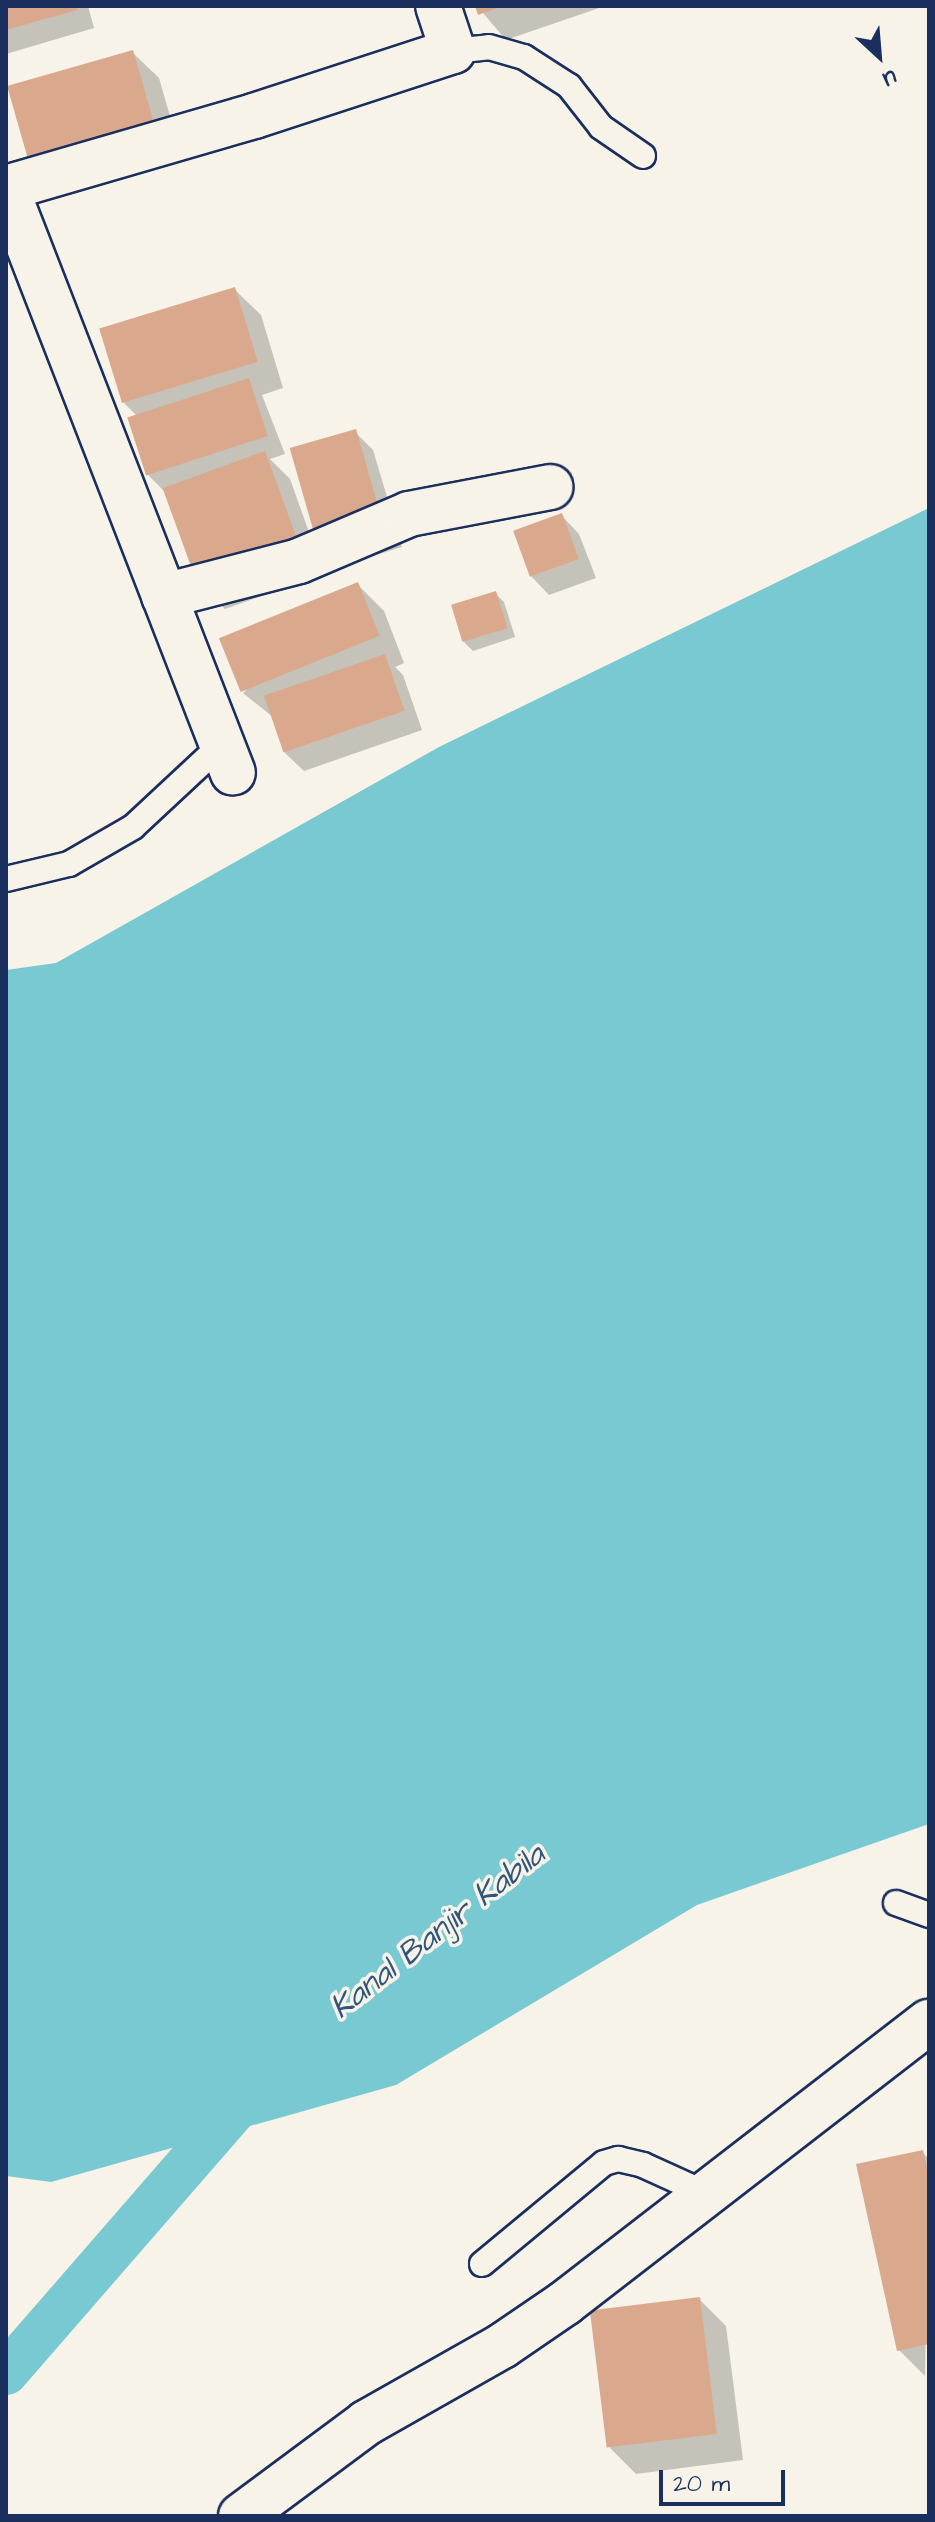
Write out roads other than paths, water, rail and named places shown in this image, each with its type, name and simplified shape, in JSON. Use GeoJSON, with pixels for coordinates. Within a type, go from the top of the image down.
{"type":"FeatureCollection","features":[{"type":"Feature","properties":{"kind":"street"},"geometry":{"type":"LineString","coordinates":[[227,759],[6,188],[254,116],[453,51],[438,6]]}},
{"type":"Feature","properties":{"kind":"street"},"geometry":{"type":"LineString","coordinates":[[164,596],[299,561],[409,514],[550,487]]}},
{"type":"Feature","properties":{"kind":"street"},"geometry":{"type":"LineString","coordinates":[[241,2516],[366,2423],[527,2329],[709,2195],[929,2022]]}},
{"type":"Feature","properties":{"kind":"lane"},"geometry":{"type":"LineString","coordinates":[[453,51],[489,47],[524,57],[569,86],[601,127],[643,156]]}},
{"type":"Feature","properties":{"kind":"lane"},"geometry":{"type":"LineString","coordinates":[[6,879],[69,864],[133,827],[227,759]]}},
{"type":"Feature","properties":{"kind":"lane"},"geometry":{"type":"LineString","coordinates":[[896,1903],[929,1915]]}},
{"type":"Feature","properties":{"kind":"lane"},"geometry":{"type":"LineString","coordinates":[[482,2264],[604,2163],[618,2159],[643,2165],[709,2195]]}},
{"type":"Feature","properties":{"kind":"water"},"geometry":{"type":"Polygon","coordinates":[[[929,508],[929,1824],[697,1905],[396,2085],[51,2182],[6,2176],[6,970],[56,963],[439,747],[929,508]]]}},
{"type":"Feature","properties":{"kind":"waterway","name":"Kanal Banjir Kabila"},"geometry":{"type":"LineString","coordinates":[[6,2373],[251,2091]]}}]}
